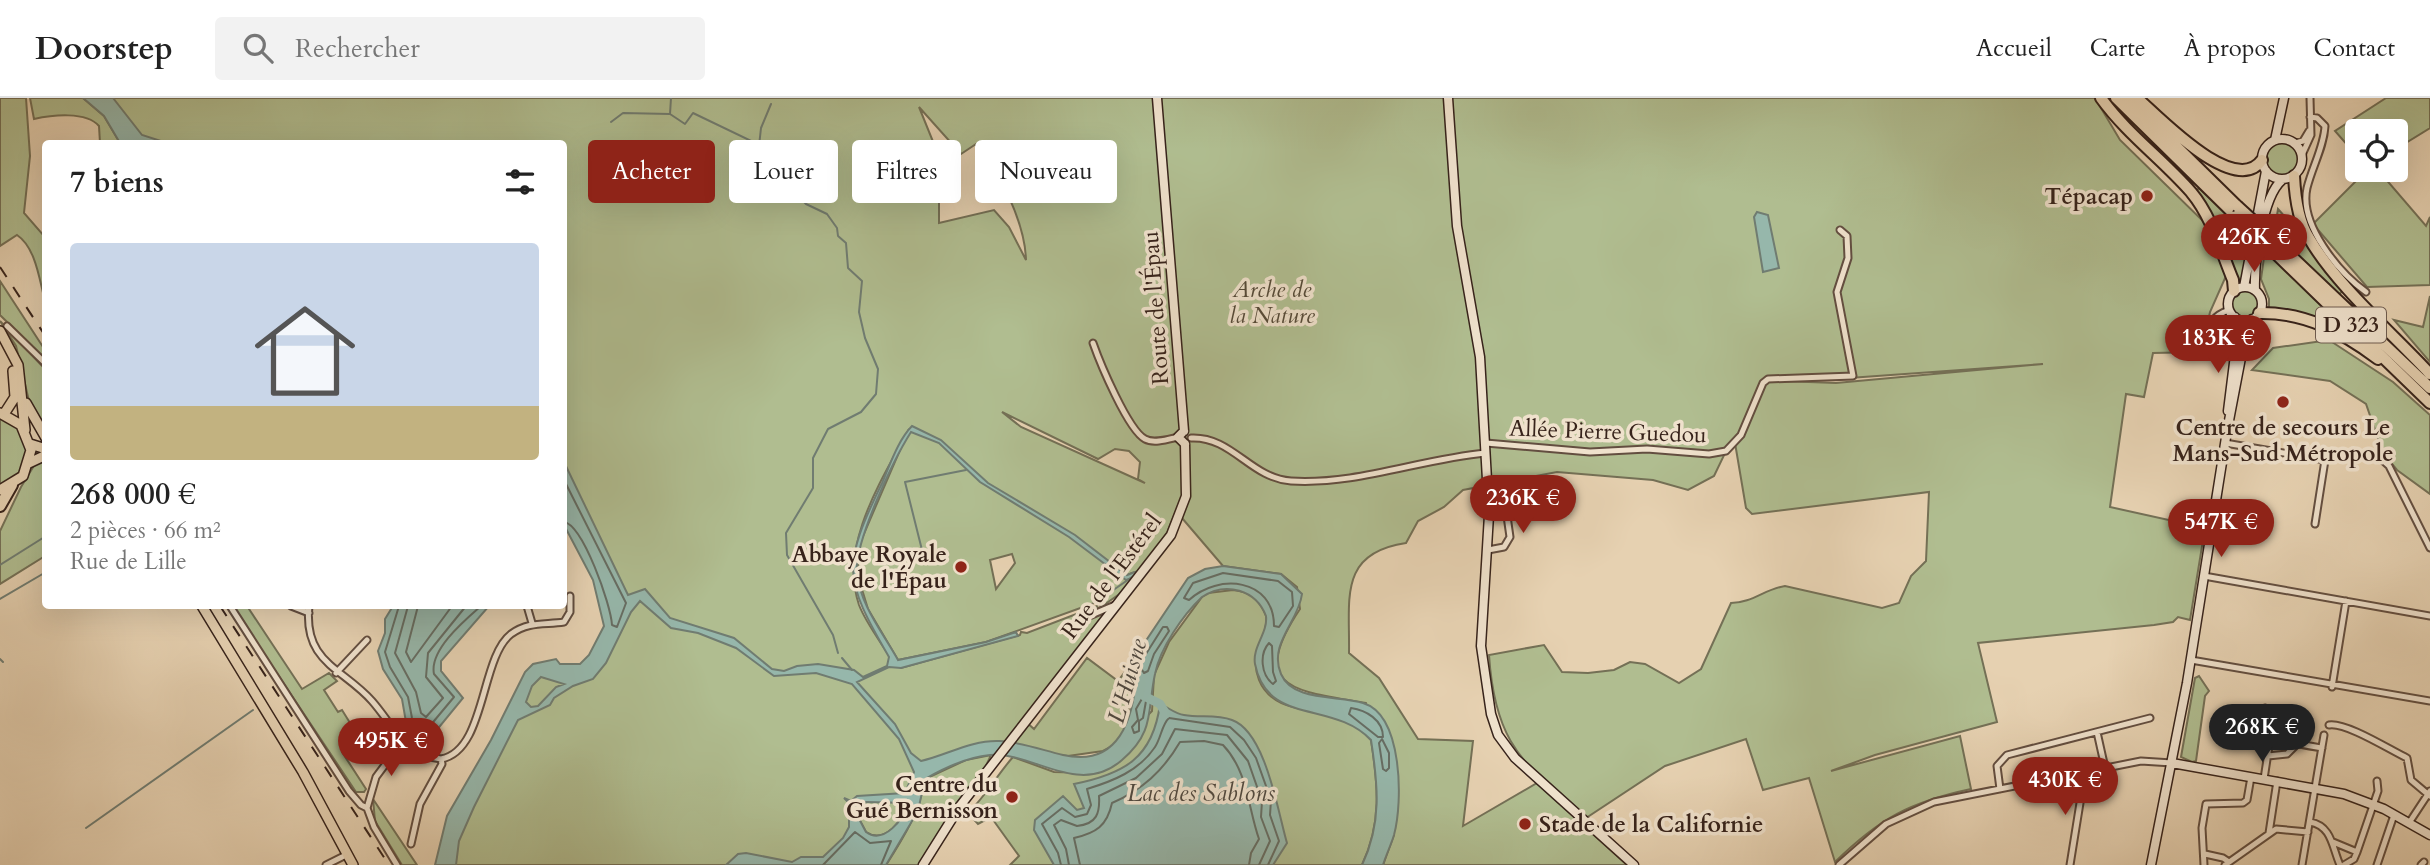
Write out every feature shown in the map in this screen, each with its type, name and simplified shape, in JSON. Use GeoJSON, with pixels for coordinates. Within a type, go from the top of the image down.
{"type":"FeatureCollection","features":[{"type":"Feature","properties":{"kind":"highway"},"geometry":{"type":"LineString","coordinates":[[2101,98],[2118,122],[2191,192],[2202,209],[2239,289]]}},
{"type":"Feature","properties":{"kind":"highway","name":"D 323"},"geometry":{"type":"LineString","coordinates":[[2116,98],[2430,388]]}},
{"type":"Feature","properties":{"kind":"highway","name":"D 323"},"geometry":{"type":"LineString","coordinates":[[2127,98],[2237,211]]}},
{"type":"Feature","properties":{"kind":"highway"},"geometry":{"type":"LineString","coordinates":[[2137,98],[2213,161],[2245,171],[2264,165]]}},
{"type":"Feature","properties":{"kind":"highway"},"geometry":{"type":"LineString","coordinates":[[2294,176],[2300,213],[2314,246],[2430,374]]}},
{"type":"Feature","properties":{"kind":"highway","name":"D 323"},"geometry":{"type":"LineString","coordinates":[[2272,244],[2430,402]]}},
{"type":"Feature","properties":{"kind":"highway"},"geometry":{"type":"LineString","coordinates":[[2255,316],[2302,318],[2334,328],[2377,358],[2430,402]]}},
{"type":"Feature","properties":{"kind":"highway"},"geometry":{"type":"LineString","coordinates":[[0,506],[12,485]]}},
{"type":"Feature","properties":{"kind":"main road"},"geometry":{"type":"LineString","coordinates":[[0,490],[23,476],[29,463],[30,444],[24,429],[23,397],[14,354],[4,328]]}},
{"type":"Feature","properties":{"kind":"main road"},"geometry":{"type":"LineString","coordinates":[[0,341],[12,366],[16,390],[14,402],[2,414],[24,429]]}},
{"type":"Feature","properties":{"kind":"main road"},"geometry":{"type":"LineString","coordinates":[[23,397],[42,431]]}},
{"type":"Feature","properties":{"kind":"main road"},"geometry":{"type":"LineString","coordinates":[[30,444],[42,448]]}},
{"type":"Feature","properties":{"kind":"main road"},"geometry":{"type":"LineString","coordinates":[[29,463],[42,457]]}},
{"type":"Feature","properties":{"kind":"main road"},"geometry":{"type":"LineString","coordinates":[[204,609],[303,772],[353,865]]}},
{"type":"Feature","properties":{"kind":"street","name":"Route de l'Épau"},"geometry":{"type":"LineString","coordinates":[[1157,98],[1184,437]]}},
{"type":"Feature","properties":{"kind":"street"},"geometry":{"type":"LineString","coordinates":[[1448,98],[1454,197],[1480,357],[1486,443],[1489,509],[1482,646],[1488,702],[1498,735],[1515,758],[1634,865]]}},
{"type":"Feature","properties":{"kind":"street"},"geometry":{"type":"LineString","coordinates":[[2151,865],[2191,660],[2227,431],[2244,342],[2261,299],[2255,290],[2267,206],[2273,189],[2282,180],[2294,176],[2301,167],[2302,155],[2311,138],[2310,98]]}},
{"type":"Feature","properties":{"kind":"street"},"geometry":{"type":"LineString","coordinates":[[2227,431],[2238,331],[2229,298],[2239,289],[2266,148],[2275,140],[2283,102]]}},
{"type":"Feature","properties":{"kind":"street"},"geometry":{"type":"LineString","coordinates":[[2283,102],[2284,129],[2302,155]]}},
{"type":"Feature","properties":{"kind":"street"},"geometry":{"type":"LineString","coordinates":[[2310,117],[2317,118],[2325,126],[2307,187],[2308,220],[2324,246],[2366,292]]}},
{"type":"Feature","properties":{"kind":"street"},"geometry":{"type":"LineString","coordinates":[[2275,140],[2303,141],[2310,128]]}},
{"type":"Feature","properties":{"kind":"street"},"geometry":{"type":"LineString","coordinates":[[2264,165],[2282,180]]}},
{"type":"Feature","properties":{"kind":"street","name":"Allée Pierre Guedou"},"geometry":{"type":"LineString","coordinates":[[1486,443],[1590,452],[1647,449],[1709,454],[1726,451],[1741,435],[1763,383],[1768,379],[1853,376],[1837,292],[1848,258],[1847,236],[1840,230]]}},
{"type":"Feature","properties":{"kind":"street"},"geometry":{"type":"LineString","coordinates":[[2239,289],[2255,290]]}},
{"type":"Feature","properties":{"kind":"street"},"geometry":{"type":"LineString","coordinates":[[2201,354],[2206,348],[2211,322],[2217,314],[2255,316]]}},
{"type":"Feature","properties":{"kind":"street"},"geometry":{"type":"LineString","coordinates":[[4,328],[42,361]]}},
{"type":"Feature","properties":{"kind":"street"},"geometry":{"type":"LineString","coordinates":[[1093,343],[1105,377],[1140,435],[1151,442],[1184,437],[1221,442],[1258,472],[1292,481],[1377,475],[1486,453]]}},
{"type":"Feature","properties":{"kind":"street","name":"Rue de l'Estérel"},"geometry":{"type":"LineString","coordinates":[[923,865],[985,774],[1171,536],[1186,496],[1184,437]]}},
{"type":"Feature","properties":{"kind":"street"},"geometry":{"type":"LineString","coordinates":[[2225,443],[2325,460],[2315,524]]}},
{"type":"Feature","properties":{"kind":"street"},"geometry":{"type":"LineString","coordinates":[[2379,457],[2389,466],[2430,548]]}},
{"type":"Feature","properties":{"kind":"street"},"geometry":{"type":"LineString","coordinates":[[1488,496],[1500,503],[1507,512],[1510,537],[1504,547],[1488,550]]}},
{"type":"Feature","properties":{"kind":"street"},"geometry":{"type":"LineString","coordinates":[[1489,509],[1500,503]]}},
{"type":"Feature","properties":{"kind":"street"},"geometry":{"type":"LineString","coordinates":[[2204,576],[2430,616]]}},
{"type":"Feature","properties":{"kind":"street"},"geometry":{"type":"LineString","coordinates":[[441,759],[454,752],[471,730],[483,703],[492,662],[503,642],[513,633],[533,623],[564,622],[570,612],[570,596]]}},
{"type":"Feature","properties":{"kind":"street"},"geometry":{"type":"LineString","coordinates":[[2332,686],[2346,601]]}},
{"type":"Feature","properties":{"kind":"street"},"geometry":{"type":"LineString","coordinates":[[1089,616],[1118,604]]}},
{"type":"Feature","properties":{"kind":"street"},"geometry":{"type":"LineString","coordinates":[[232,609],[349,791],[361,806],[367,807]]}},
{"type":"Feature","properties":{"kind":"street"},"geometry":{"type":"LineString","coordinates":[[299,609],[309,613]]}},
{"type":"Feature","properties":{"kind":"street"},"geometry":{"type":"LineString","coordinates":[[309,609],[314,643],[336,673],[373,702],[402,742],[441,759]]}},
{"type":"Feature","properties":{"kind":"street"},"geometry":{"type":"LineString","coordinates":[[528,609],[533,623]]}},
{"type":"Feature","properties":{"kind":"street"},"geometry":{"type":"LineString","coordinates":[[336,673],[367,640]]}},
{"type":"Feature","properties":{"kind":"street"},"geometry":{"type":"LineString","coordinates":[[2191,660],[2430,701]]}},
{"type":"Feature","properties":{"kind":"street"},"geometry":{"type":"LineString","coordinates":[[2265,708],[2262,723],[2272,733],[2297,744],[2322,748]]}},
{"type":"Feature","properties":{"kind":"street"},"geometry":{"type":"LineString","coordinates":[[2000,789],[1997,766],[2003,757],[2150,718]]}},
{"type":"Feature","properties":{"kind":"street"},"geometry":{"type":"LineString","coordinates":[[2329,725],[2338,724],[2407,758],[2411,780],[2429,794],[2409,823]]}},
{"type":"Feature","properties":{"kind":"street"},"geometry":{"type":"LineString","coordinates":[[2097,732],[2105,768]]}},
{"type":"Feature","properties":{"kind":"street"},"geometry":{"type":"LineString","coordinates":[[2264,779],[2272,733]]}},
{"type":"Feature","properties":{"kind":"street"},"geometry":{"type":"LineString","coordinates":[[2302,865],[2324,735]]}},
{"type":"Feature","properties":{"kind":"street"},"geometry":{"type":"LineString","coordinates":[[397,865],[374,827],[367,807],[376,777],[402,742]]}},
{"type":"Feature","properties":{"kind":"street"},"geometry":{"type":"LineString","coordinates":[[2267,756],[2287,754],[2297,744]]}},
{"type":"Feature","properties":{"kind":"street"},"geometry":{"type":"LineString","coordinates":[[411,844],[421,804],[442,764],[441,759]]}},
{"type":"Feature","properties":{"kind":"street"},"geometry":{"type":"LineString","coordinates":[[1839,865],[1875,831],[1897,817],[1934,802],[2141,761],[2172,763],[2316,788],[2373,804],[2430,835]]}},
{"type":"Feature","properties":{"kind":"street"},"geometry":{"type":"LineString","coordinates":[[2070,865],[2085,772]]}},
{"type":"Feature","properties":{"kind":"street"},"geometry":{"type":"LineString","coordinates":[[2204,865],[2202,828],[2206,804],[2243,803],[2247,800],[2250,777]]}},
{"type":"Feature","properties":{"kind":"street"},"geometry":{"type":"LineString","coordinates":[[2310,822],[2322,825],[2333,842],[2342,865],[2354,859],[2378,791],[2377,780]]}},
{"type":"Feature","properties":{"kind":"street"},"geometry":{"type":"LineString","coordinates":[[2269,833],[2277,781]]}},
{"type":"Feature","properties":{"kind":"street"},"geometry":{"type":"LineString","coordinates":[[2377,865],[2395,814]]}},
{"type":"Feature","properties":{"kind":"street"},"geometry":{"type":"LineString","coordinates":[[2205,854],[2227,864],[2269,833],[2285,828],[2308,832]]}},
{"type":"Feature","properties":{"kind":"street"},"geometry":{"type":"LineString","coordinates":[[2333,842],[2357,852]]}},
{"type":"Feature","properties":{"kind":"street"},"geometry":{"type":"LineString","coordinates":[[326,865],[348,854]]}},
{"type":"Feature","properties":{"kind":"green space"},"geometry":{"type":"Polygon","coordinates":[[[0,98],[26,98],[30,156],[24,213],[42,234],[42,289],[35,263],[23,240],[17,235],[0,246],[0,98]]]}},
{"type":"Feature","properties":{"kind":"green space"},"geometry":{"type":"Polygon","coordinates":[[[30,98],[83,98],[104,116],[118,140],[100,140],[99,126],[86,118],[59,116],[34,119],[30,98]]]}},
{"type":"Feature","properties":{"kind":"green space","name":"Arche de la Nature"},"geometry":{"type":"Polygon","coordinates":[[[97,98],[2095,98],[2120,140],[2204,222],[2226,276],[2210,312],[2201,352],[2153,353],[2144,397],[2126,394],[2110,507],[2205,528],[2190,620],[2178,617],[2173,622],[2154,625],[1978,643],[1997,722],[1875,755],[1831,771],[1960,736],[1971,789],[1930,800],[1897,814],[1867,834],[1835,862],[1809,778],[1763,790],[1746,739],[1665,766],[1583,820],[1528,766],[1516,749],[1498,710],[1492,686],[1489,655],[1544,645],[1562,672],[1614,670],[1630,662],[1645,664],[1679,683],[1701,669],[1731,603],[1745,601],[1785,586],[1882,608],[1899,603],[1911,576],[1926,561],[1929,492],[1752,514],[1746,508],[1735,443],[1726,451],[1714,476],[1688,490],[1653,480],[1557,472],[1463,490],[1444,507],[1418,521],[1406,543],[1384,548],[1369,557],[1358,568],[1352,582],[1349,653],[1379,678],[1418,739],[1473,741],[1463,826],[1537,783],[1627,865],[1383,865],[1394,835],[1366,703],[1301,690],[1287,682],[1279,672],[1278,657],[1284,636],[1300,609],[1297,587],[1281,574],[1223,566],[1176,511],[1167,533],[1138,575],[1135,572],[1127,575],[1112,564],[1126,580],[1136,574],[1128,588],[1101,607],[1097,602],[986,642],[898,660],[868,609],[857,573],[860,543],[909,429],[866,514],[854,560],[854,582],[859,605],[890,657],[889,661],[901,668],[1020,635],[1021,632],[1027,633],[1097,606],[1104,619],[1025,721],[1034,729],[1087,658],[1118,681],[1127,669],[1136,674],[1124,732],[1118,743],[1103,751],[1068,756],[995,748],[927,770],[910,795],[860,800],[854,811],[856,829],[829,865],[443,865],[529,678],[591,666],[615,607],[567,498],[567,140],[146,140],[97,98]],[[2043,364],[1781,381],[1836,383],[2043,364]],[[1002,412],[1021,427],[1145,483],[1138,479],[1140,462],[1129,451],[1115,449],[1098,459],[1002,412]],[[1012,554],[990,560],[996,589],[1015,563],[1012,554]]]}},
{"type":"Feature","properties":{"kind":"green space"},"geometry":{"type":"Polygon","coordinates":[[[2386,98],[2430,98],[2430,128],[2408,142],[2408,119],[2354,119],[2386,98]]]}},
{"type":"Feature","properties":{"kind":"green space"},"geometry":{"type":"Polygon","coordinates":[[[2345,125],[2345,142],[2335,131],[2345,125]]]}},
{"type":"Feature","properties":{"kind":"green space"},"geometry":{"type":"Polygon","coordinates":[[[2282,143],[2294,148],[2299,160],[2294,172],[2282,177],[2270,172],[2265,160],[2270,148],[2282,143]]]}},
{"type":"Feature","properties":{"kind":"green space"},"geometry":{"type":"Polygon","coordinates":[[[2355,182],[2388,182],[2426,226],[2430,217],[2430,285],[2367,287],[2313,224],[2355,182]]]}},
{"type":"Feature","properties":{"kind":"green space"},"geometry":{"type":"Polygon","coordinates":[[[2199,188],[2252,238],[2241,284],[2236,286],[2195,192],[2199,188]]]}},
{"type":"Feature","properties":{"kind":"green space"},"geometry":{"type":"Polygon","coordinates":[[[2278,209],[2342,291],[2339,295],[2274,235],[2278,209]]]}},
{"type":"Feature","properties":{"kind":"green space"},"geometry":{"type":"Polygon","coordinates":[[[2265,250],[2356,339],[2269,310],[2269,299],[2261,279],[2265,250]]]}},
{"type":"Feature","properties":{"kind":"green space"},"geometry":{"type":"Polygon","coordinates":[[[0,281],[42,345],[42,356],[0,315],[0,281]]]}},
{"type":"Feature","properties":{"kind":"green space"},"geometry":{"type":"Polygon","coordinates":[[[2244,290],[2254,294],[2258,304],[2254,314],[2244,318],[2234,314],[2230,304],[2234,294],[2244,290]]]}},
{"type":"Feature","properties":{"kind":"green space"},"geometry":{"type":"Polygon","coordinates":[[[2430,296],[2430,362],[2394,320],[2423,327],[2430,296]]]}},
{"type":"Feature","properties":{"kind":"green space"},"geometry":{"type":"Polygon","coordinates":[[[0,321],[42,366],[42,426],[29,401],[16,346],[0,321]]]}},
{"type":"Feature","properties":{"kind":"green space"},"geometry":{"type":"Polygon","coordinates":[[[2329,340],[2393,382],[2430,415],[2430,494],[2397,470],[2383,453],[2366,404],[2330,381],[2252,370],[2273,348],[2329,340]]]}},
{"type":"Feature","properties":{"kind":"green space"},"geometry":{"type":"Polygon","coordinates":[[[0,416],[15,423],[28,444],[22,473],[0,487],[0,416]]]}},
{"type":"Feature","properties":{"kind":"green space"},"geometry":{"type":"Polygon","coordinates":[[[42,460],[42,558],[0,584],[0,531],[35,464],[42,460]]]}},
{"type":"Feature","properties":{"kind":"green space"},"geometry":{"type":"Polygon","coordinates":[[[1233,590],[1254,598],[1266,616],[1265,631],[1257,653],[1256,670],[1266,691],[1285,705],[1345,720],[1371,740],[1377,804],[1373,834],[1362,865],[1010,865],[1019,856],[991,817],[978,824],[968,813],[1007,764],[1013,757],[1054,772],[1090,773],[1152,711],[1154,675],[1169,642],[1202,597],[1208,593],[1233,590]]]}},
{"type":"Feature","properties":{"kind":"green space"},"geometry":{"type":"Polygon","coordinates":[[[234,609],[249,609],[302,689],[329,673],[337,681],[324,690],[338,712],[342,710],[360,739],[342,752],[366,789],[364,792],[356,792],[234,609]]]}},
{"type":"Feature","properties":{"kind":"green space"},"geometry":{"type":"Polygon","coordinates":[[[2199,676],[2209,691],[2205,696],[2196,761],[2192,762],[2181,757],[2195,678],[2199,676]]]}},
{"type":"Feature","properties":{"kind":"green space"},"geometry":{"type":"Polygon","coordinates":[[[991,755],[984,770],[918,865],[886,865],[915,813],[925,779],[966,760],[991,755]]]}},
{"type":"Feature","properties":{"kind":"green space"},"geometry":{"type":"Polygon","coordinates":[[[373,799],[417,865],[402,865],[375,821],[373,799]]]}},
{"type":"Feature","properties":{"kind":"green space"},"geometry":{"type":"Polygon","coordinates":[[[864,802],[909,802],[903,816],[893,828],[887,833],[873,835],[866,832],[857,815],[858,805],[864,802]]]}},
{"type":"Feature","properties":{"kind":"water"},"geometry":{"type":"Polygon","coordinates":[[[83,98],[113,98],[142,135],[158,140],[118,140],[104,116],[83,98]]]}},
{"type":"Feature","properties":{"kind":"water"},"geometry":{"type":"Polygon","coordinates":[[[1757,212],[1768,215],[1779,268],[1763,272],[1754,217],[1757,212]]]}},
{"type":"Feature","properties":{"kind":"water"},"geometry":{"type":"Polygon","coordinates":[[[912,426],[941,440],[988,483],[1075,535],[1127,575],[1135,572],[1138,576],[1126,580],[1069,537],[980,482],[939,443],[911,432],[876,501],[858,559],[859,585],[873,618],[898,660],[986,642],[1016,632],[1018,636],[901,668],[889,667],[857,682],[895,724],[911,753],[921,761],[969,745],[999,741],[1063,755],[1082,757],[1098,754],[1110,747],[1120,736],[1127,722],[1135,691],[1136,674],[1127,669],[1188,578],[1205,569],[1223,566],[1281,574],[1302,594],[1278,653],[1281,674],[1287,683],[1295,689],[1317,696],[1363,703],[1376,711],[1386,724],[1393,741],[1399,802],[1394,835],[1383,865],[1362,865],[1373,834],[1377,804],[1371,740],[1356,728],[1339,720],[1287,705],[1273,696],[1262,683],[1255,664],[1266,616],[1248,594],[1230,589],[1211,592],[1202,597],[1173,633],[1158,664],[1145,730],[1133,750],[1122,760],[1106,771],[1089,775],[1072,774],[1022,759],[990,755],[948,767],[925,779],[918,811],[886,865],[726,865],[738,854],[746,853],[792,862],[801,857],[823,857],[843,838],[849,827],[849,803],[844,798],[851,801],[857,796],[905,793],[914,772],[899,739],[852,684],[816,673],[774,676],[736,648],[698,633],[671,628],[640,601],[631,612],[606,663],[593,679],[573,686],[554,698],[550,705],[518,720],[459,841],[456,865],[435,865],[447,816],[491,740],[525,672],[533,664],[556,659],[560,664],[580,664],[589,655],[604,626],[593,580],[567,531],[567,468],[628,595],[645,589],[670,618],[734,638],[772,669],[784,671],[797,666],[818,664],[854,670],[863,677],[887,666],[889,657],[856,589],[853,572],[855,554],[869,511],[903,438],[912,426]],[[541,677],[532,686],[526,702],[531,707],[538,706],[556,687],[564,684],[541,677]],[[866,802],[859,804],[857,815],[866,832],[880,835],[898,823],[908,803],[866,802]]]}},
{"type":"Feature","properties":{"kind":"water"},"geometry":{"type":"Polygon","coordinates":[[[391,609],[486,609],[441,661],[441,671],[463,698],[427,742],[420,741],[406,722],[402,699],[383,669],[378,651],[385,633],[385,619],[391,609]]]}},
{"type":"Feature","properties":{"kind":"water","name":"Lac des Sablons"},"geometry":{"type":"Polygon","coordinates":[[[1160,704],[1190,716],[1232,720],[1244,728],[1254,740],[1269,775],[1287,843],[1273,865],[1054,865],[1034,830],[1035,820],[1063,796],[1077,810],[1084,808],[1074,784],[1108,775],[1133,761],[1151,738],[1160,704]]]}},
{"type":"Feature","properties":{"kind":"waterway"},"geometry":{"type":"LineString","coordinates":[[671,98],[670,114],[685,124],[693,113],[774,152],[791,179],[792,189],[806,204],[827,214],[837,228],[838,236],[846,243],[848,268],[862,281],[859,312],[865,338],[878,369],[876,394],[861,412],[828,429],[813,458],[813,488],[786,533],[787,555],[833,635],[838,653]]}},
{"type":"Feature","properties":{"kind":"waterway"},"geometry":{"type":"LineString","coordinates":[[760,140],[761,128],[771,104]]}},
{"type":"Feature","properties":{"kind":"waterway"},"geometry":{"type":"LineString","coordinates":[[611,122],[623,113],[670,114]]}},
{"type":"Feature","properties":{"kind":"waterway"},"geometry":{"type":"LineString","coordinates":[[922,550],[905,482],[966,470]]}},
{"type":"Feature","properties":{"kind":"waterway"},"geometry":{"type":"LineString","coordinates":[[0,565],[42,539]]}},
{"type":"Feature","properties":{"kind":"waterway"},"geometry":{"type":"LineString","coordinates":[[0,599],[42,574]]}},
{"type":"Feature","properties":{"kind":"waterway"},"geometry":{"type":"LineString","coordinates":[[1096,602],[1135,575]]}},
{"type":"Feature","properties":{"kind":"waterway"},"geometry":{"type":"LineString","coordinates":[[842,658],[852,670]]}},
{"type":"Feature","properties":{"kind":"waterway"},"geometry":{"type":"LineString","coordinates":[[0,659],[3,662]]}},
{"type":"Feature","properties":{"kind":"waterway","name":"L'Huisne"},"geometry":{"type":"LineString","coordinates":[[1144,696],[1160,704],[1166,714]]}},
{"type":"Feature","properties":{"kind":"waterway"},"geometry":{"type":"LineString","coordinates":[[86,828],[253,710]]}},
{"type":"Feature","properties":{"kind":"railway"},"geometry":{"type":"LineString","coordinates":[[0,267],[42,331]]}},
{"type":"Feature","properties":{"kind":"railway"},"geometry":{"type":"LineString","coordinates":[[222,609],[389,865]]}},
{"type":"Feature","properties":{"kind":"place","name":"Tépacap"},"geometry":{"type":"Point","coordinates":[2147,196]}},
{"type":"Feature","properties":{"kind":"place","name":"Centre de secours Le Mans-Sud Métropole"},"geometry":{"type":"Point","coordinates":[2283,402]}},
{"type":"Feature","properties":{"kind":"place","name":"Abbaye Royale de l'Épau"},"geometry":{"type":"Point","coordinates":[961,567]}},
{"type":"Feature","properties":{"kind":"place","name":"Centre du Gué Bernisson"},"geometry":{"type":"Point","coordinates":[1012,797]}},
{"type":"Feature","properties":{"kind":"place","name":"Stade de la Californie"},"geometry":{"type":"Point","coordinates":[1525,824]}}]}
